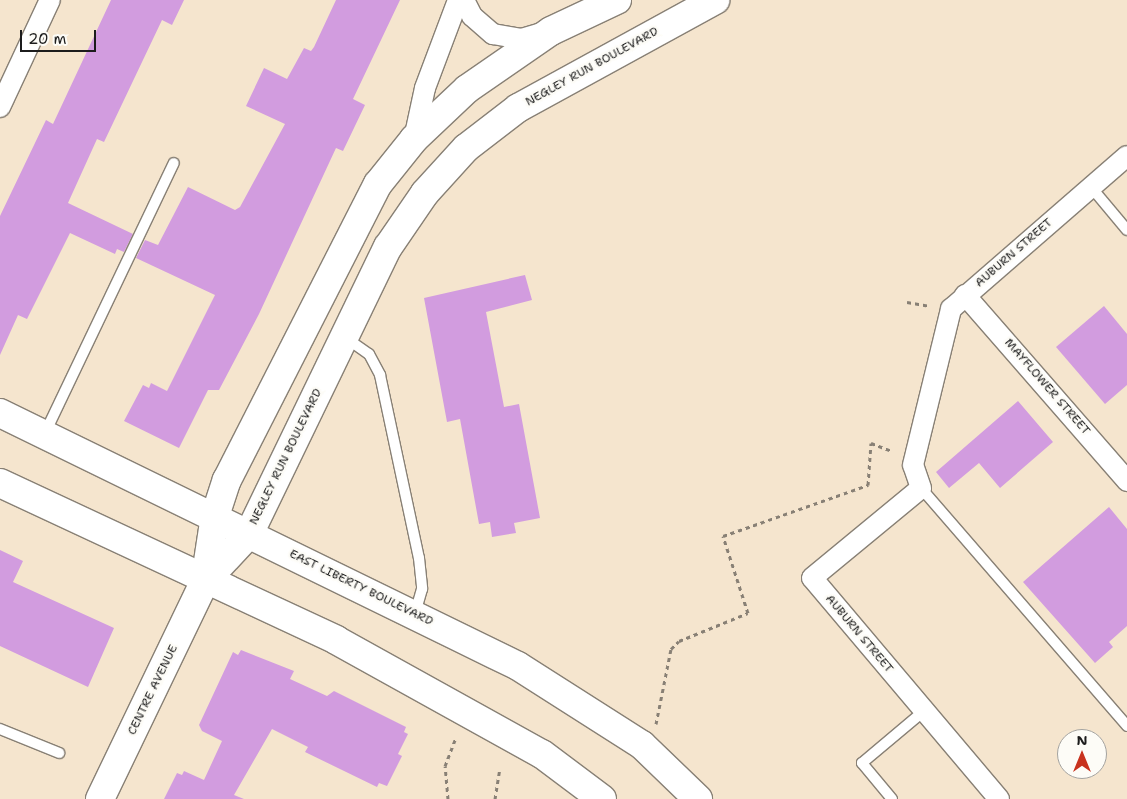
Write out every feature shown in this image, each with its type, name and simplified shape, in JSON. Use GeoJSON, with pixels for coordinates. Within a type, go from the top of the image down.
{"type":"FeatureCollection","features":[{"type":"Feature","properties":{"kind":"main road"},"geometry":{"type":"LineString","coordinates":[[205,580],[215,516],[227,480],[347,241],[378,184],[414,139],[467,89],[551,31],[617,0]]}},
{"type":"Feature","properties":{"kind":"main road","name":"NEGLEY RUN BOULEVARD"},"geometry":{"type":"LineString","coordinates":[[205,580],[249,534],[388,247],[424,193],[466,148],[518,108],[587,67],[714,0]]}},
{"type":"Feature","properties":{"kind":"main road","name":"EAST LIBERTY BOULEVARD"},"geometry":{"type":"LineString","coordinates":[[0,414],[215,516],[518,666],[568,695],[642,745],[698,799]]}},
{"type":"Feature","properties":{"kind":"main road"},"geometry":{"type":"LineString","coordinates":[[0,483],[336,640],[542,754],[602,799]]}},
{"type":"Feature","properties":{"kind":"main road","name":"CENTRE AVENUE"},"geometry":{"type":"LineString","coordinates":[[100,799],[205,580]]}},
{"type":"Feature","properties":{"kind":"street"},"geometry":{"type":"LineString","coordinates":[[0,107],[50,0]]}},
{"type":"Feature","properties":{"kind":"street"},"geometry":{"type":"LineString","coordinates":[[414,139],[424,88],[458,0]]}},
{"type":"Feature","properties":{"kind":"street"},"geometry":{"type":"LineString","coordinates":[[464,0],[472,16],[493,34],[521,39],[551,31]]}},
{"type":"Feature","properties":{"kind":"street","name":"AUBURN STREET"},"geometry":{"type":"LineString","coordinates":[[999,799],[812,578],[921,488],[912,465],[951,309],[1127,156]]}},
{"type":"Feature","properties":{"kind":"street","name":"MAYFLOWER STREET"},"geometry":{"type":"LineString","coordinates":[[965,295],[1127,481]]}},
{"type":"Feature","properties":{"kind":"lane"},"geometry":{"type":"LineString","coordinates":[[44,434],[174,164]]}},
{"type":"Feature","properties":{"kind":"lane"},"geometry":{"type":"LineString","coordinates":[[1091,187],[1127,230]]}},
{"type":"Feature","properties":{"kind":"lane"},"geometry":{"type":"LineString","coordinates":[[345,337],[369,354],[380,375],[419,558],[422,588],[415,614]]}},
{"type":"Feature","properties":{"kind":"lane","name":"AUBURN STREET"},"geometry":{"type":"LineString","coordinates":[[921,488],[1127,726]]}},
{"type":"Feature","properties":{"kind":"lane"},"geometry":{"type":"LineString","coordinates":[[892,799],[862,763],[924,711]]}},
{"type":"Feature","properties":{"kind":"lane"},"geometry":{"type":"LineString","coordinates":[[0,730],[59,753]]}},
{"type":"Feature","properties":{"kind":"path"},"geometry":{"type":"LineString","coordinates":[[907,302],[930,306]]}},
{"type":"Feature","properties":{"kind":"path"},"geometry":{"type":"LineString","coordinates":[[654,734],[672,649],[678,641],[748,613],[723,536],[868,485],[871,443],[895,452]]}},
{"type":"Feature","properties":{"kind":"path"},"geometry":{"type":"LineString","coordinates":[[448,799],[445,766],[458,734]]}},
{"type":"Feature","properties":{"kind":"path"},"geometry":{"type":"LineString","coordinates":[[495,799],[500,769]]}},
{"type":"Feature","properties":{"kind":"building"},"geometry":{"type":"Polygon","coordinates":[[[111,0],[184,0],[172,25],[162,20],[104,142],[97,139],[68,203],[133,234],[124,252],[117,249],[115,254],[70,233],[27,319],[18,315],[0,355],[0,216],[46,120],[53,124],[111,0]]]}},
{"type":"Feature","properties":{"kind":"building"},"geometry":{"type":"Polygon","coordinates":[[[336,0],[400,0],[353,99],[365,105],[343,151],[336,148],[259,314],[219,390],[208,390],[179,448],[124,421],[143,385],[149,388],[151,383],[167,391],[215,295],[136,258],[145,240],[158,245],[188,187],[235,210],[240,207],[285,124],[246,106],[264,68],[287,79],[304,48],[311,51],[336,0]]]}},
{"type":"Feature","properties":{"kind":"building"},"geometry":{"type":"Polygon","coordinates":[[[525,275],[532,300],[486,312],[504,407],[519,404],[540,518],[514,523],[516,533],[492,537],[490,522],[479,524],[460,419],[447,422],[424,298],[525,275]]]}},
{"type":"Feature","properties":{"kind":"building"},"geometry":{"type":"Polygon","coordinates":[[[1104,306],[1127,334],[1127,385],[1105,404],[1056,347],[1104,306]]]}},
{"type":"Feature","properties":{"kind":"building"},"geometry":{"type":"Polygon","coordinates":[[[1018,401],[1053,442],[1000,488],[979,463],[949,488],[936,472],[1018,401]]]}},
{"type":"Feature","properties":{"kind":"building"},"geometry":{"type":"Polygon","coordinates":[[[1109,507],[1127,529],[1127,626],[1109,642],[1113,647],[1095,663],[1023,582],[1109,507]]]}},
{"type":"Feature","properties":{"kind":"building"},"geometry":{"type":"Polygon","coordinates":[[[0,550],[23,561],[13,582],[114,628],[88,687],[0,646],[0,550]]]}},
{"type":"Feature","properties":{"kind":"building"},"geometry":{"type":"Polygon","coordinates":[[[241,650],[294,671],[290,679],[327,696],[334,691],[406,727],[404,732],[408,734],[398,754],[402,756],[387,786],[379,783],[377,787],[305,752],[308,747],[272,729],[234,795],[244,799],[164,799],[177,773],[182,775],[184,771],[204,780],[222,741],[202,731],[199,725],[233,652],[238,655],[241,650]]]}}]}
